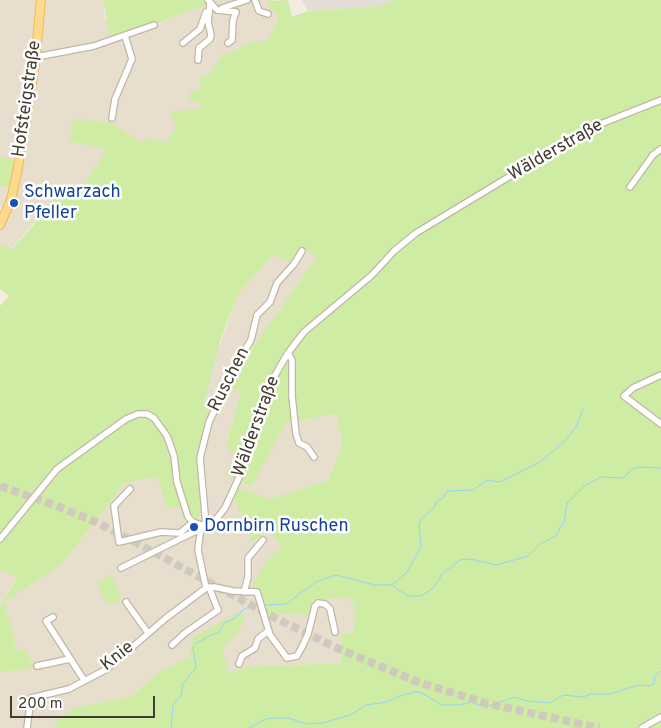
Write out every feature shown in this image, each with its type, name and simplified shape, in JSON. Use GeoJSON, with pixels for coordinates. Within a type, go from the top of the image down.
{"type":"FeatureCollection","features":[{"type":"Feature","properties":{"kind":"main road","name":"Hofsteigstraße"},"geometry":{"type":"LineString","coordinates":[[0,224],[11,200],[17,173],[36,57],[41,0]]}},
{"type":"Feature","properties":{"kind":"street"},"geometry":{"type":"LineString","coordinates":[[210,6],[223,8],[247,0]]}},
{"type":"Feature","properties":{"kind":"street"},"geometry":{"type":"LineString","coordinates":[[255,0],[259,11],[268,14]]}},
{"type":"Feature","properties":{"kind":"street"},"geometry":{"type":"LineString","coordinates":[[183,43],[200,29],[205,13],[210,6]]}},
{"type":"Feature","properties":{"kind":"street"},"geometry":{"type":"LineString","coordinates":[[210,6],[217,10],[236,12],[233,20],[232,40],[228,43]]}},
{"type":"Feature","properties":{"kind":"street"},"geometry":{"type":"LineString","coordinates":[[198,60],[199,48],[210,40],[210,6]]}},
{"type":"Feature","properties":{"kind":"street"},"geometry":{"type":"LineString","coordinates":[[36,57],[74,51],[126,36],[154,25]]}},
{"type":"Feature","properties":{"kind":"street"},"geometry":{"type":"LineString","coordinates":[[112,118],[115,99],[132,59],[126,36]]}},
{"type":"Feature","properties":{"kind":"street","name":"Wälderstraße"},"geometry":{"type":"LineString","coordinates":[[202,526],[217,519],[230,499],[242,471],[264,397],[288,353],[304,332],[372,275],[394,251],[416,232],[563,144],[603,123],[661,100]]}},
{"type":"Feature","properties":{"kind":"street"},"geometry":{"type":"LineString","coordinates":[[630,187],[654,155],[661,149]]}},
{"type":"Feature","properties":{"kind":"street","name":"Ruschen"},"geometry":{"type":"LineString","coordinates":[[202,526],[200,458],[209,422],[237,363],[251,340],[257,315],[270,302],[277,283],[294,264],[302,251]]}},
{"type":"Feature","properties":{"kind":"street"},"geometry":{"type":"LineString","coordinates":[[288,353],[292,360],[292,396],[296,434],[299,443],[307,448],[314,457]]}},
{"type":"Feature","properties":{"kind":"street"},"geometry":{"type":"LineString","coordinates":[[661,375],[633,388],[624,396],[661,424]]}},
{"type":"Feature","properties":{"kind":"street"},"geometry":{"type":"LineString","coordinates":[[0,539],[58,468],[97,438],[126,419],[138,414],[147,414],[154,418],[167,436],[174,456],[177,482],[188,517],[193,522],[202,526]]}},
{"type":"Feature","properties":{"kind":"street"},"geometry":{"type":"LineString","coordinates":[[130,489],[114,506],[119,542],[161,532],[180,533],[193,522]]}},
{"type":"Feature","properties":{"kind":"street"},"geometry":{"type":"LineString","coordinates":[[121,568],[202,526]]}},
{"type":"Feature","properties":{"kind":"street"},"geometry":{"type":"LineString","coordinates":[[172,645],[185,633],[218,610],[207,587],[198,550],[202,526]]}},
{"type":"Feature","properties":{"kind":"street"},"geometry":{"type":"LineString","coordinates":[[244,592],[248,577],[248,558],[263,540]]}},
{"type":"Feature","properties":{"kind":"street"},"geometry":{"type":"LineString","coordinates":[[207,587],[257,592],[268,631],[282,654],[287,658],[297,656],[308,634],[315,606],[325,604],[330,609],[335,632]]}},
{"type":"Feature","properties":{"kind":"street","name":"Knie"},"geometry":{"type":"LineString","coordinates":[[26,728],[31,698],[69,689],[112,665],[148,633],[207,587]]}},
{"type":"Feature","properties":{"kind":"street","name":"Knie"},"geometry":{"type":"LineString","coordinates":[[126,602],[148,633]]}},
{"type":"Feature","properties":{"kind":"street"},"geometry":{"type":"LineString","coordinates":[[53,617],[46,621],[84,680]]}},
{"type":"Feature","properties":{"kind":"street"},"geometry":{"type":"LineString","coordinates":[[239,664],[242,656],[255,648],[258,639],[268,631]]}},
{"type":"Feature","properties":{"kind":"street"},"geometry":{"type":"LineString","coordinates":[[37,666],[70,659]]}},
{"type":"Feature","properties":{"kind":"street"},"geometry":{"type":"LineString","coordinates":[[642,728],[661,717]]}},
{"type":"Feature","properties":{"kind":"shaded area"},"geometry":{"type":"Polygon","coordinates":[[[0,0],[103,0],[105,18],[125,36],[208,4],[207,0],[276,0],[267,1],[275,10],[278,21],[267,41],[220,57],[211,72],[200,78],[203,105],[176,127],[166,143],[152,138],[140,143],[112,123],[70,142],[108,148],[80,191],[53,201],[11,249],[0,244],[0,230],[10,208],[0,207],[0,186],[11,187],[15,160],[0,157],[0,0]]]}},
{"type":"Feature","properties":{"kind":"shaded area"},"geometry":{"type":"Polygon","coordinates":[[[302,0],[394,0],[380,6],[308,11],[302,0]]]}},
{"type":"Feature","properties":{"kind":"shaded area"},"geometry":{"type":"Polygon","coordinates":[[[306,250],[317,257],[245,358],[230,387],[241,391],[226,446],[273,445],[286,423],[337,414],[342,447],[328,480],[269,499],[237,487],[233,496],[254,543],[268,530],[283,546],[268,559],[316,600],[347,597],[355,606],[354,633],[342,634],[341,663],[245,667],[229,674],[221,649],[239,632],[245,618],[190,656],[158,673],[130,697],[74,708],[57,721],[54,728],[0,728],[0,673],[33,668],[17,652],[5,602],[63,563],[125,483],[157,477],[183,508],[196,519],[200,443],[213,408],[204,403],[217,351],[239,293],[274,254],[291,262],[306,250]]]}},
{"type":"Feature","properties":{"kind":"shaded area"},"geometry":{"type":"Polygon","coordinates":[[[0,570],[17,577],[0,606],[0,570]]]}},
{"type":"Feature","properties":{"kind":"green space"},"geometry":{"type":"Polygon","coordinates":[[[103,0],[207,0],[209,4],[111,40],[103,0]]]}},
{"type":"Feature","properties":{"kind":"green space"},"geometry":{"type":"Polygon","coordinates":[[[288,0],[292,17],[308,11],[380,6],[394,0],[661,0],[661,728],[54,728],[57,721],[73,708],[130,697],[158,673],[190,656],[193,637],[241,611],[245,618],[239,632],[222,649],[229,674],[245,667],[341,663],[342,634],[354,633],[355,606],[347,597],[316,600],[307,615],[268,613],[253,584],[268,559],[282,546],[268,530],[253,543],[233,496],[237,487],[269,499],[328,480],[342,447],[337,414],[286,423],[252,486],[225,475],[235,456],[226,446],[241,391],[230,388],[245,358],[317,257],[306,250],[291,263],[274,254],[239,293],[220,340],[204,403],[213,408],[200,443],[198,459],[203,510],[196,519],[183,508],[167,508],[157,477],[125,483],[63,563],[5,602],[17,651],[26,649],[34,668],[0,673],[0,606],[17,578],[0,570],[0,306],[9,296],[0,289],[0,244],[12,249],[53,200],[55,190],[80,191],[107,149],[70,142],[73,119],[112,123],[140,142],[152,138],[166,143],[176,127],[170,112],[198,109],[203,105],[190,100],[189,93],[200,89],[200,78],[211,72],[220,57],[254,41],[267,41],[278,21],[275,10],[269,10],[267,1],[288,0]]]}},
{"type":"Feature","properties":{"kind":"green space"},"geometry":{"type":"Polygon","coordinates":[[[0,157],[16,160],[11,187],[0,186],[0,157]]]}},
{"type":"Feature","properties":{"kind":"green space"},"geometry":{"type":"Polygon","coordinates":[[[111,575],[122,598],[108,605],[96,583],[111,575]]]}},
{"type":"Feature","properties":{"kind":"waterway"},"geometry":{"type":"LineString","coordinates":[[392,585],[407,572],[421,547],[419,525],[421,519],[434,508],[436,502],[443,498],[447,491],[473,490],[487,480],[500,482],[540,462],[564,442],[576,427],[583,409]]}},
{"type":"Feature","properties":{"kind":"waterway"},"geometry":{"type":"LineString","coordinates":[[264,605],[286,604],[316,582],[336,575],[374,585],[392,585],[407,596],[421,596],[433,588],[443,573],[460,560],[470,559],[496,565],[528,556],[540,544],[557,535],[564,523],[567,503],[584,486],[601,477],[623,478],[633,469],[639,467],[661,468]]}},
{"type":"Feature","properties":{"kind":"waterway"},"geometry":{"type":"LineString","coordinates":[[171,728],[173,705],[181,695],[183,683],[196,668],[194,644],[220,631],[224,623],[235,618],[244,609],[258,605]]}},
{"type":"Feature","properties":{"kind":"waterway"},"geometry":{"type":"LineString","coordinates":[[249,728],[266,719],[273,718],[288,718],[307,724],[323,723],[350,715],[366,705],[387,702],[414,692],[420,692],[442,705],[459,705],[472,702],[485,707],[515,697],[527,701],[550,703],[563,695],[583,697],[591,694],[610,694],[638,685],[650,686],[654,684],[655,676],[661,671]]}},
{"type":"Feature","properties":{"kind":"tunnel"},"geometry":{"type":"LineString","coordinates":[[0,486],[96,522],[275,618],[337,648],[415,681],[485,703],[599,728]]}},
{"type":"Feature","properties":{"kind":"place","name":"Schwarzach Pfeller"},"geometry":{"type":"Point","coordinates":[14,203]}},
{"type":"Feature","properties":{"kind":"place","name":"Dornbirn Ruschen"},"geometry":{"type":"Point","coordinates":[194,527]}}]}
